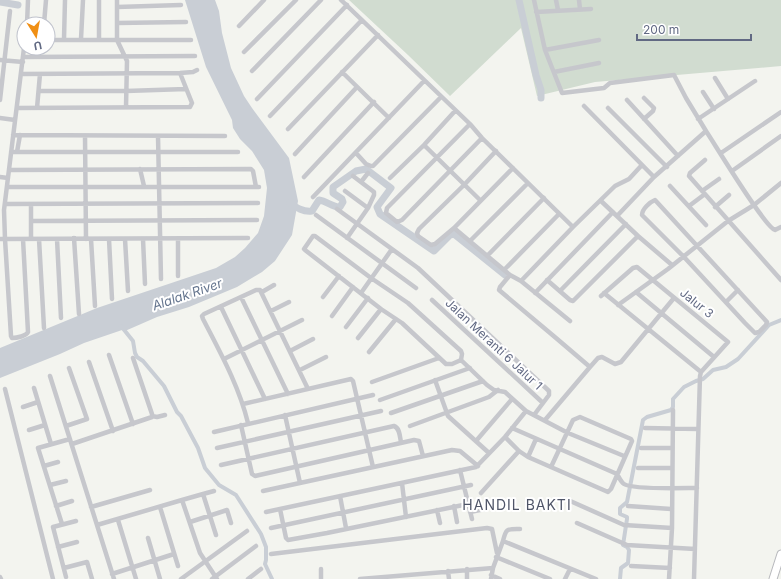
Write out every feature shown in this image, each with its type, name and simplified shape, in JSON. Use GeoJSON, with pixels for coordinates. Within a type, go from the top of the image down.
{"type":"FeatureCollection","features":[{"type":"Feature","properties":{"kind":"highway"},"geometry":{"type":"LineString","coordinates":[[773,579],[781,554]]}},
{"type":"Feature","properties":{"kind":"highway"},"geometry":{"type":"LineString","coordinates":[[778,579],[781,568]]}},
{"type":"Feature","properties":{"kind":"street"},"geometry":{"type":"LineString","coordinates":[[27,16],[28,0]]}},
{"type":"Feature","properties":{"kind":"street"},"geometry":{"type":"LineString","coordinates":[[45,16],[46,0]]}},
{"type":"Feature","properties":{"kind":"street"},"geometry":{"type":"LineString","coordinates":[[64,40],[65,0]]}},
{"type":"Feature","properties":{"kind":"street"},"geometry":{"type":"LineString","coordinates":[[81,40],[83,0]]}},
{"type":"Feature","properties":{"kind":"street"},"geometry":{"type":"LineString","coordinates":[[98,40],[99,0]]}},
{"type":"Feature","properties":{"kind":"street"},"geometry":{"type":"LineString","coordinates":[[118,0],[117,40],[127,60],[126,107]]}},
{"type":"Feature","properties":{"kind":"street"},"geometry":{"type":"LineString","coordinates":[[239,26],[264,0]]}},
{"type":"Feature","properties":{"kind":"street"},"geometry":{"type":"LineString","coordinates":[[244,52],[296,0]]}},
{"type":"Feature","properties":{"kind":"street"},"geometry":{"type":"LineString","coordinates":[[252,71],[321,0]]}},
{"type":"Feature","properties":{"kind":"street"},"geometry":{"type":"LineString","coordinates":[[341,0],[440,97],[470,124],[482,138],[573,227]]}},
{"type":"Feature","properties":{"kind":"street"},"geometry":{"type":"LineString","coordinates":[[534,0],[545,50],[562,93],[604,88],[610,83],[674,75],[698,119],[754,205],[772,230],[776,230],[781,227]]}},
{"type":"Feature","properties":{"kind":"street"},"geometry":{"type":"LineString","coordinates":[[556,0],[558,10]]}},
{"type":"Feature","properties":{"kind":"street"},"geometry":{"type":"LineString","coordinates":[[579,0],[580,9]]}},
{"type":"Feature","properties":{"kind":"street"},"geometry":{"type":"LineString","coordinates":[[117,7],[181,5]]}},
{"type":"Feature","properties":{"kind":"street"},"geometry":{"type":"LineString","coordinates":[[257,99],[347,5]]}},
{"type":"Feature","properties":{"kind":"street"},"geometry":{"type":"LineString","coordinates":[[536,12],[591,9]]}},
{"type":"Feature","properties":{"kind":"street"},"geometry":{"type":"LineString","coordinates":[[0,100],[3,60],[10,11]]}},
{"type":"Feature","properties":{"kind":"street"},"geometry":{"type":"LineString","coordinates":[[270,116],[362,20]]}},
{"type":"Feature","properties":{"kind":"street"},"geometry":{"type":"LineString","coordinates":[[117,23],[186,22]]}},
{"type":"Feature","properties":{"kind":"street"},"geometry":{"type":"LineString","coordinates":[[288,129],[378,35]]}},
{"type":"Feature","properties":{"kind":"street"},"geometry":{"type":"LineString","coordinates":[[56,40],[191,40]]}},
{"type":"Feature","properties":{"kind":"street"},"geometry":{"type":"LineString","coordinates":[[545,50],[599,40]]}},
{"type":"Feature","properties":{"kind":"street"},"geometry":{"type":"LineString","coordinates":[[23,56],[2,239],[11,337],[14,338],[28,332],[23,239]]}},
{"type":"Feature","properties":{"kind":"street"},"geometry":{"type":"LineString","coordinates":[[3,60],[126,56],[194,56]]}},
{"type":"Feature","properties":{"kind":"street"},"geometry":{"type":"LineString","coordinates":[[554,72],[599,63]]}},
{"type":"Feature","properties":{"kind":"street"},"geometry":{"type":"LineString","coordinates":[[21,74],[180,73],[198,70]]}},
{"type":"Feature","properties":{"kind":"street"},"geometry":{"type":"LineString","coordinates":[[342,72],[389,118]]}},
{"type":"Feature","properties":{"kind":"street"},"geometry":{"type":"LineString","coordinates":[[17,108],[190,107],[192,103],[180,73]]}},
{"type":"Feature","properties":{"kind":"street"},"geometry":{"type":"LineString","coordinates":[[37,108],[40,74]]}},
{"type":"Feature","properties":{"kind":"street"},"geometry":{"type":"LineString","coordinates":[[715,78],[728,99]]}},
{"type":"Feature","properties":{"kind":"street"},"geometry":{"type":"LineString","coordinates":[[313,198],[424,80]]}},
{"type":"Feature","properties":{"kind":"street"},"geometry":{"type":"LineString","coordinates":[[698,119],[755,81]]}},
{"type":"Feature","properties":{"kind":"street"},"geometry":{"type":"LineString","coordinates":[[295,154],[357,87]]}},
{"type":"Feature","properties":{"kind":"street"},"geometry":{"type":"LineString","coordinates":[[39,91],[186,89]]}},
{"type":"Feature","properties":{"kind":"street"},"geometry":{"type":"LineString","coordinates":[[703,92],[714,109]]}},
{"type":"Feature","properties":{"kind":"street"},"geometry":{"type":"LineString","coordinates":[[356,153],[366,164],[373,166],[440,97]]}},
{"type":"Feature","properties":{"kind":"street"},"geometry":{"type":"LineString","coordinates":[[644,98],[654,108],[653,111],[644,119]]}},
{"type":"Feature","properties":{"kind":"street"},"geometry":{"type":"LineString","coordinates":[[627,100],[678,156]]}},
{"type":"Feature","properties":{"kind":"street"},"geometry":{"type":"LineString","coordinates":[[304,177],[374,102]]}},
{"type":"Feature","properties":{"kind":"street"},"geometry":{"type":"LineString","coordinates":[[584,106],[641,166],[654,177]]}},
{"type":"Feature","properties":{"kind":"street"},"geometry":{"type":"LineString","coordinates":[[608,108],[666,167]]}},
{"type":"Feature","properties":{"kind":"street"},"geometry":{"type":"LineString","coordinates":[[390,178],[424,145],[455,111]]}},
{"type":"Feature","properties":{"kind":"street"},"geometry":{"type":"LineString","coordinates":[[721,153],[781,112]]}},
{"type":"Feature","properties":{"kind":"street"},"geometry":{"type":"LineString","coordinates":[[0,118],[15,120]]}},
{"type":"Feature","properties":{"kind":"street"},"geometry":{"type":"LineString","coordinates":[[470,124],[387,208],[386,213],[397,222],[402,220],[482,138]]}},
{"type":"Feature","properties":{"kind":"street"},"geometry":{"type":"LineString","coordinates":[[617,216],[654,177],[706,131]]}},
{"type":"Feature","properties":{"kind":"street"},"geometry":{"type":"LineString","coordinates":[[13,135],[225,136]]}},
{"type":"Feature","properties":{"kind":"street"},"geometry":{"type":"LineString","coordinates":[[17,152],[20,135]]}},
{"type":"Feature","properties":{"kind":"street"},"geometry":{"type":"LineString","coordinates":[[85,136],[88,239],[95,306]]}},
{"type":"Feature","properties":{"kind":"street"},"geometry":{"type":"LineString","coordinates":[[158,136],[158,203],[161,279]]}},
{"type":"Feature","properties":{"kind":"street"},"geometry":{"type":"LineString","coordinates":[[732,171],[781,136]]}},
{"type":"Feature","properties":{"kind":"street"},"geometry":{"type":"LineString","coordinates":[[424,145],[480,200]]}},
{"type":"Feature","properties":{"kind":"street"},"geometry":{"type":"LineString","coordinates":[[496,151],[419,229],[417,233],[418,236],[433,245],[454,228],[513,168]]}},
{"type":"Feature","properties":{"kind":"street"},"geometry":{"type":"LineString","coordinates":[[11,152],[238,152]]}},
{"type":"Feature","properties":{"kind":"street"},"geometry":{"type":"LineString","coordinates":[[705,160],[688,175],[781,280]]}},
{"type":"Feature","properties":{"kind":"street"},"geometry":{"type":"LineString","coordinates":[[521,281],[615,186],[629,179],[641,166]]}},
{"type":"Feature","properties":{"kind":"street"},"geometry":{"type":"LineString","coordinates":[[140,169],[144,186]]}},
{"type":"Feature","properties":{"kind":"street"},"geometry":{"type":"LineString","coordinates":[[7,186],[257,187],[253,170],[251,169],[9,170]]}},
{"type":"Feature","properties":{"kind":"street"},"geometry":{"type":"LineString","coordinates":[[361,182],[368,173]]}},
{"type":"Feature","properties":{"kind":"street"},"geometry":{"type":"LineString","coordinates":[[347,238],[368,208],[375,193],[353,176]]}},
{"type":"Feature","properties":{"kind":"street"},"geometry":{"type":"LineString","coordinates":[[0,177],[8,178]]}},
{"type":"Feature","properties":{"kind":"street"},"geometry":{"type":"LineString","coordinates":[[689,206],[719,178]]}},
{"type":"Feature","properties":{"kind":"street"},"geometry":{"type":"LineString","coordinates":[[470,241],[528,183]]}},
{"type":"Feature","properties":{"kind":"street"},"geometry":{"type":"LineString","coordinates":[[700,376],[648,329],[618,305],[684,257],[728,221],[754,205],[781,184]]}},
{"type":"Feature","properties":{"kind":"street"},"geometry":{"type":"LineString","coordinates":[[670,186],[706,225]]}},
{"type":"Feature","properties":{"kind":"street"},"geometry":{"type":"LineString","coordinates":[[345,191],[368,208]]}},
{"type":"Feature","properties":{"kind":"street"},"geometry":{"type":"LineString","coordinates":[[715,206],[729,195]]}},
{"type":"Feature","properties":{"kind":"street"},"geometry":{"type":"LineString","coordinates":[[487,256],[544,198]]}},
{"type":"Feature","properties":{"kind":"street"},"geometry":{"type":"LineString","coordinates":[[655,200],[738,290],[767,324],[758,333],[755,333],[684,257],[642,215],[642,212],[655,200]]}},
{"type":"Feature","properties":{"kind":"street"},"geometry":{"type":"LineString","coordinates":[[601,201],[672,266]]}},
{"type":"Feature","properties":{"kind":"street"},"geometry":{"type":"LineString","coordinates":[[5,204],[258,203]]}},
{"type":"Feature","properties":{"kind":"street"},"geometry":{"type":"LineString","coordinates":[[31,204],[31,239]]}},
{"type":"Feature","properties":{"kind":"street"},"geometry":{"type":"LineString","coordinates":[[337,209],[418,268],[550,392],[534,416]]}},
{"type":"Feature","properties":{"kind":"street"},"geometry":{"type":"LineString","coordinates":[[535,293],[613,212]]}},
{"type":"Feature","properties":{"kind":"street"},"geometry":{"type":"LineString","coordinates":[[504,270],[560,214]]}},
{"type":"Feature","properties":{"kind":"street"},"geometry":{"type":"LineString","coordinates":[[316,215],[416,288]]}},
{"type":"Feature","properties":{"kind":"street"},"geometry":{"type":"LineString","coordinates":[[31,221],[257,220]]}},
{"type":"Feature","properties":{"kind":"street"},"geometry":{"type":"LineString","coordinates":[[560,291],[626,224]]}},
{"type":"Feature","properties":{"kind":"street"},"geometry":{"type":"LineString","coordinates":[[454,228],[510,275],[521,281],[570,321]]}},
{"type":"Feature","properties":{"kind":"street"},"geometry":{"type":"LineString","coordinates":[[314,236],[408,304],[461,351],[461,360],[452,364],[447,364],[402,323],[381,309],[304,250],[314,236]]}},
{"type":"Feature","properties":{"kind":"street"},"geometry":{"type":"LineString","coordinates":[[547,280],[572,301],[638,236]]}},
{"type":"Feature","properties":{"kind":"street"},"geometry":{"type":"LineString","coordinates":[[74,238],[78,314]]}},
{"type":"Feature","properties":{"kind":"street"},"geometry":{"type":"LineString","coordinates":[[109,238],[112,299]]}},
{"type":"Feature","properties":{"kind":"street"},"geometry":{"type":"LineString","coordinates":[[2,239],[248,238]]}},
{"type":"Feature","properties":{"kind":"street"},"geometry":{"type":"LineString","coordinates":[[39,239],[44,328]]}},
{"type":"Feature","properties":{"kind":"street"},"geometry":{"type":"LineString","coordinates":[[57,239],[61,318]]}},
{"type":"Feature","properties":{"kind":"street"},"geometry":{"type":"LineString","coordinates":[[125,239],[128,291]]}},
{"type":"Feature","properties":{"kind":"street"},"geometry":{"type":"LineString","coordinates":[[143,239],[145,284]]}},
{"type":"Feature","properties":{"kind":"street"},"geometry":{"type":"LineString","coordinates":[[178,239],[178,276]]}},
{"type":"Feature","properties":{"kind":"street"},"geometry":{"type":"LineString","coordinates":[[361,293],[392,249]]}},
{"type":"Feature","properties":{"kind":"street","name":"Jalur 3"},"geometry":{"type":"LineString","coordinates":[[618,305],[602,295],[635,268],[639,268],[728,342],[714,357]]}},
{"type":"Feature","properties":{"kind":"street"},"geometry":{"type":"LineString","coordinates":[[510,275],[499,289],[501,293],[590,367]]}},
{"type":"Feature","properties":{"kind":"street"},"geometry":{"type":"LineString","coordinates":[[323,297],[339,276]]}},
{"type":"Feature","properties":{"kind":"street"},"geometry":{"type":"LineString","coordinates":[[262,292],[274,285]]}},
{"type":"Feature","properties":{"kind":"street"},"geometry":{"type":"LineString","coordinates":[[332,316],[353,287]]}},
{"type":"Feature","properties":{"kind":"street"},"geometry":{"type":"LineString","coordinates":[[248,423],[244,404],[224,359],[202,317],[204,314],[256,290],[260,290],[308,389]]}},
{"type":"Feature","properties":{"kind":"street"},"geometry":{"type":"LineString","coordinates":[[726,302],[738,290]]}},
{"type":"Feature","properties":{"kind":"street"},"geometry":{"type":"LineString","coordinates":[[636,292],[714,357],[700,376],[694,579]]}},
{"type":"Feature","properties":{"kind":"street"},"geometry":{"type":"LineString","coordinates":[[241,297],[288,394]]}},
{"type":"Feature","properties":{"kind":"street"},"geometry":{"type":"LineString","coordinates":[[346,327],[368,298]]}},
{"type":"Feature","properties":{"kind":"street"},"geometry":{"type":"LineString","coordinates":[[545,420],[598,358],[602,357],[613,364],[618,364],[674,298]]}},
{"type":"Feature","properties":{"kind":"street","name":"Jalan Meranti 6 Jalur 1"},"geometry":{"type":"LineString","coordinates":[[432,300],[543,403]]}},
{"type":"Feature","properties":{"kind":"street"},"geometry":{"type":"LineString","coordinates":[[271,311],[288,302]]}},
{"type":"Feature","properties":{"kind":"street"},"geometry":{"type":"LineString","coordinates":[[221,307],[265,399]]}},
{"type":"Feature","properties":{"kind":"street"},"geometry":{"type":"LineString","coordinates":[[358,338],[381,309]]}},
{"type":"Feature","properties":{"kind":"street"},"geometry":{"type":"LineString","coordinates":[[369,352],[396,319]]}},
{"type":"Feature","properties":{"kind":"street"},"geometry":{"type":"LineString","coordinates":[[224,359],[281,332],[302,320]]}},
{"type":"Feature","properties":{"kind":"street"},"geometry":{"type":"LineString","coordinates":[[290,351],[313,339]]}},
{"type":"Feature","properties":{"kind":"street"},"geometry":{"type":"LineString","coordinates":[[109,355],[133,424]]}},
{"type":"Feature","properties":{"kind":"street"},"geometry":{"type":"LineString","coordinates":[[300,370],[326,357]]}},
{"type":"Feature","properties":{"kind":"street"},"geometry":{"type":"LineString","coordinates":[[133,358],[152,416]]}},
{"type":"Feature","properties":{"kind":"street"},"geometry":{"type":"LineString","coordinates":[[372,382],[439,358]]}},
{"type":"Feature","properties":{"kind":"street"},"geometry":{"type":"LineString","coordinates":[[461,360],[483,382],[492,388],[505,392],[526,411],[534,416],[545,420],[568,433],[624,456]]}},
{"type":"Feature","properties":{"kind":"street"},"geometry":{"type":"LineString","coordinates":[[89,362],[113,431]]}},
{"type":"Feature","properties":{"kind":"street"},"geometry":{"type":"LineString","coordinates":[[66,426],[87,419],[69,368]]}},
{"type":"Feature","properties":{"kind":"street"},"geometry":{"type":"LineString","coordinates":[[380,400],[470,368]]}},
{"type":"Feature","properties":{"kind":"street"},"geometry":{"type":"LineString","coordinates":[[50,376],[114,579]]}},
{"type":"Feature","properties":{"kind":"street"},"geometry":{"type":"LineString","coordinates":[[244,404],[351,379],[353,381],[373,467]]}},
{"type":"Feature","properties":{"kind":"street"},"geometry":{"type":"LineString","coordinates":[[435,380],[446,414],[489,453]]}},
{"type":"Feature","properties":{"kind":"street"},"geometry":{"type":"LineString","coordinates":[[391,413],[483,382]]}},
{"type":"Feature","properties":{"kind":"street"},"geometry":{"type":"LineString","coordinates":[[34,388],[51,444]]}},
{"type":"Feature","properties":{"kind":"street"},"geometry":{"type":"LineString","coordinates":[[5,389],[53,579]]}},
{"type":"Feature","properties":{"kind":"street"},"geometry":{"type":"LineString","coordinates":[[410,426],[489,398],[498,390]]}},
{"type":"Feature","properties":{"kind":"street"},"geometry":{"type":"LineString","coordinates":[[214,432],[373,395]]}},
{"type":"Feature","properties":{"kind":"street"},"geometry":{"type":"LineString","coordinates":[[476,441],[512,399]]}},
{"type":"Feature","properties":{"kind":"street"},"geometry":{"type":"LineString","coordinates":[[23,407],[38,402]]}},
{"type":"Feature","properties":{"kind":"street"},"geometry":{"type":"LineString","coordinates":[[669,579],[672,528],[671,489],[673,410]]}},
{"type":"Feature","properties":{"kind":"street"},"geometry":{"type":"LineString","coordinates":[[217,448],[381,411]]}},
{"type":"Feature","properties":{"kind":"street"},"geometry":{"type":"LineString","coordinates":[[266,512],[478,466],[505,437],[526,411]]}},
{"type":"Feature","properties":{"kind":"street"},"geometry":{"type":"LineString","coordinates":[[72,444],[133,424],[152,416],[157,417],[164,415]]}},
{"type":"Feature","properties":{"kind":"street"},"geometry":{"type":"LineString","coordinates":[[285,415],[300,483]]}},
{"type":"Feature","properties":{"kind":"street"},"geometry":{"type":"LineString","coordinates":[[505,437],[528,457],[608,492],[611,489],[632,440],[580,417],[573,420],[551,467]]}},
{"type":"Feature","properties":{"kind":"street"},"geometry":{"type":"LineString","coordinates":[[28,430],[45,425]]}},
{"type":"Feature","properties":{"kind":"street"},"geometry":{"type":"LineString","coordinates":[[241,425],[252,474],[255,476],[418,440],[423,456]]}},
{"type":"Feature","properties":{"kind":"street"},"geometry":{"type":"LineString","coordinates":[[221,465],[394,426],[399,430],[401,443]]}},
{"type":"Feature","properties":{"kind":"street"},"geometry":{"type":"LineString","coordinates":[[512,428],[617,474],[624,484],[671,489],[697,488]]}},
{"type":"Feature","properties":{"kind":"street"},"geometry":{"type":"LineString","coordinates":[[644,428],[698,429]]}},
{"type":"Feature","properties":{"kind":"street"},"geometry":{"type":"LineString","coordinates":[[62,524],[38,448],[70,439]]}},
{"type":"Feature","properties":{"kind":"street"},"geometry":{"type":"LineString","coordinates":[[528,457],[536,439]]}},
{"type":"Feature","properties":{"kind":"street"},"geometry":{"type":"LineString","coordinates":[[641,448],[672,448]]}},
{"type":"Feature","properties":{"kind":"street"},"geometry":{"type":"LineString","coordinates":[[263,491],[452,450],[458,450],[478,466]]}},
{"type":"Feature","properties":{"kind":"street"},"geometry":{"type":"LineString","coordinates":[[481,494],[519,450]]}},
{"type":"Feature","properties":{"kind":"street"},"geometry":{"type":"LineString","coordinates":[[44,466],[58,462]]}},
{"type":"Feature","properties":{"kind":"street"},"geometry":{"type":"LineString","coordinates":[[638,468],[672,468]]}},
{"type":"Feature","properties":{"kind":"street"},"geometry":{"type":"LineString","coordinates":[[460,470],[472,519]]}},
{"type":"Feature","properties":{"kind":"street"},"geometry":{"type":"LineString","coordinates":[[50,485],[66,481]]}},
{"type":"Feature","properties":{"kind":"street"},"geometry":{"type":"LineString","coordinates":[[402,483],[406,517]]}},
{"type":"Feature","properties":{"kind":"street"},"geometry":{"type":"LineString","coordinates":[[271,528],[471,485]]}},
{"type":"Feature","properties":{"kind":"street"},"geometry":{"type":"LineString","coordinates":[[91,507],[150,490]]}},
{"type":"Feature","properties":{"kind":"street"},"geometry":{"type":"LineString","coordinates":[[97,526],[214,491]]}},
{"type":"Feature","properties":{"kind":"street"},"geometry":{"type":"LineString","coordinates":[[203,494],[216,535]]}},
{"type":"Feature","properties":{"kind":"street"},"geometry":{"type":"LineString","coordinates":[[340,496],[346,528]]}},
{"type":"Feature","properties":{"kind":"street"},"geometry":{"type":"LineString","coordinates":[[182,500],[198,549],[215,578],[256,546]]}},
{"type":"Feature","properties":{"kind":"street"},"geometry":{"type":"LineString","coordinates":[[568,500],[626,525],[672,528]]}},
{"type":"Feature","properties":{"kind":"street"},"geometry":{"type":"LineString","coordinates":[[56,506],[72,501]]}},
{"type":"Feature","properties":{"kind":"street"},"geometry":{"type":"LineString","coordinates":[[280,509],[286,538],[288,540],[468,504]]}},
{"type":"Feature","properties":{"kind":"street"},"geometry":{"type":"LineString","coordinates":[[454,506],[457,522]]}},
{"type":"Feature","properties":{"kind":"street"},"geometry":{"type":"LineString","coordinates":[[628,506],[671,509]]}},
{"type":"Feature","properties":{"kind":"street"},"geometry":{"type":"LineString","coordinates":[[160,507],[178,566]]}},
{"type":"Feature","properties":{"kind":"street"},"geometry":{"type":"LineString","coordinates":[[470,512],[485,509]]}},
{"type":"Feature","properties":{"kind":"street"},"geometry":{"type":"LineString","coordinates":[[190,522],[227,510],[231,523]]}},
{"type":"Feature","properties":{"kind":"street"},"geometry":{"type":"LineString","coordinates":[[437,510],[440,523]]}},
{"type":"Feature","properties":{"kind":"street"},"geometry":{"type":"LineString","coordinates":[[118,520],[136,579]]}},
{"type":"Feature","properties":{"kind":"street"},"geometry":{"type":"LineString","coordinates":[[66,577],[53,527],[76,521]]}},
{"type":"Feature","properties":{"kind":"street"},"geometry":{"type":"LineString","coordinates":[[577,523],[627,545],[671,549],[695,549]]}},
{"type":"Feature","properties":{"kind":"street"},"geometry":{"type":"LineString","coordinates":[[271,554],[487,528],[492,529],[497,555]]}},
{"type":"Feature","properties":{"kind":"street"},"geometry":{"type":"LineString","coordinates":[[500,579],[491,577],[505,532],[507,530],[520,529]]}},
{"type":"Feature","properties":{"kind":"street"},"geometry":{"type":"LineString","coordinates":[[181,579],[206,562],[247,530]]}},
{"type":"Feature","properties":{"kind":"street"},"geometry":{"type":"LineString","coordinates":[[148,538],[160,579]]}},
{"type":"Feature","properties":{"kind":"street"},"geometry":{"type":"LineString","coordinates":[[503,541],[596,579]]}},
{"type":"Feature","properties":{"kind":"street"},"geometry":{"type":"LineString","coordinates":[[58,547],[77,542]]}},
{"type":"Feature","properties":{"kind":"street"},"geometry":{"type":"LineString","coordinates":[[112,574],[174,554]]}},
{"type":"Feature","properties":{"kind":"street"},"geometry":{"type":"LineString","coordinates":[[497,555],[550,579]]}},
{"type":"Feature","properties":{"kind":"street"},"geometry":{"type":"LineString","coordinates":[[64,568],[87,562],[92,579]]}},
{"type":"Feature","properties":{"kind":"street"},"geometry":{"type":"LineString","coordinates":[[630,566],[670,568]]}},
{"type":"Feature","properties":{"kind":"street"},"geometry":{"type":"LineString","coordinates":[[360,579],[412,577],[448,571],[493,568]]}},
{"type":"Feature","properties":{"kind":"street"},"geometry":{"type":"LineString","coordinates":[[248,579],[261,569]]}},
{"type":"Feature","properties":{"kind":"street"},"geometry":{"type":"LineString","coordinates":[[321,569],[322,579]]}},
{"type":"Feature","properties":{"kind":"street"},"geometry":{"type":"LineString","coordinates":[[566,579],[570,569]]}},
{"type":"Feature","properties":{"kind":"street"},"geometry":{"type":"LineString","coordinates":[[467,570],[467,579]]}},
{"type":"Feature","properties":{"kind":"street"},"geometry":{"type":"LineString","coordinates":[[448,571],[449,579]]}},
{"type":"Feature","properties":{"kind":"street"},"geometry":{"type":"LineString","coordinates":[[430,573],[430,579]]}},
{"type":"Feature","properties":{"kind":"shaded area"},"geometry":{"type":"Polygon","coordinates":[[[349,0],[781,0],[781,66],[595,82],[537,96],[521,28],[450,96],[349,0]]]}},
{"type":"Feature","properties":{"kind":"water","name":"Alalak River"},"geometry":{"type":"Polygon","coordinates":[[[185,0],[215,0],[219,11],[222,33],[231,68],[244,96],[289,158],[298,201],[292,235],[275,261],[262,272],[237,287],[189,307],[157,317],[125,331],[125,329],[84,343],[0,378],[0,348],[97,308],[216,268],[235,257],[258,233],[264,216],[267,188],[264,170],[252,151],[240,139],[233,128],[232,120],[206,67],[185,0]]]}},
{"type":"Feature","properties":{"kind":"waterway"},"geometry":{"type":"LineString","coordinates":[[519,0],[536,75],[541,90],[541,98]]}},
{"type":"Feature","properties":{"kind":"waterway"},"geometry":{"type":"LineString","coordinates":[[0,2],[18,5]]}},
{"type":"Feature","properties":{"kind":"waterway"},"geometry":{"type":"LineString","coordinates":[[290,203],[306,211],[312,211],[319,200],[340,207],[343,202],[342,199],[333,193],[333,187],[356,171],[366,169],[391,188],[377,207],[380,214],[434,251],[450,235],[454,234],[505,275]]}},
{"type":"Feature","properties":{"kind":"waterway"},"geometry":{"type":"LineString","coordinates":[[620,579],[621,568],[628,563],[629,550],[623,545],[627,517],[620,514],[620,508],[627,502],[643,420],[647,417],[671,410],[673,407],[673,399],[684,387],[703,379],[713,370],[726,367],[738,359],[769,325],[781,320]]}},
{"type":"Feature","properties":{"kind":"waterway"},"geometry":{"type":"LineString","coordinates":[[121,326],[133,341],[137,357],[143,361],[164,386],[198,448],[205,468],[219,485],[236,495],[261,534],[266,547],[265,564],[272,579]]}},
{"type":"Feature","properties":{"kind":"district","name":"HANDIL BAKTI"},"geometry":{"type":"Point","coordinates":[517,504]}}]}
